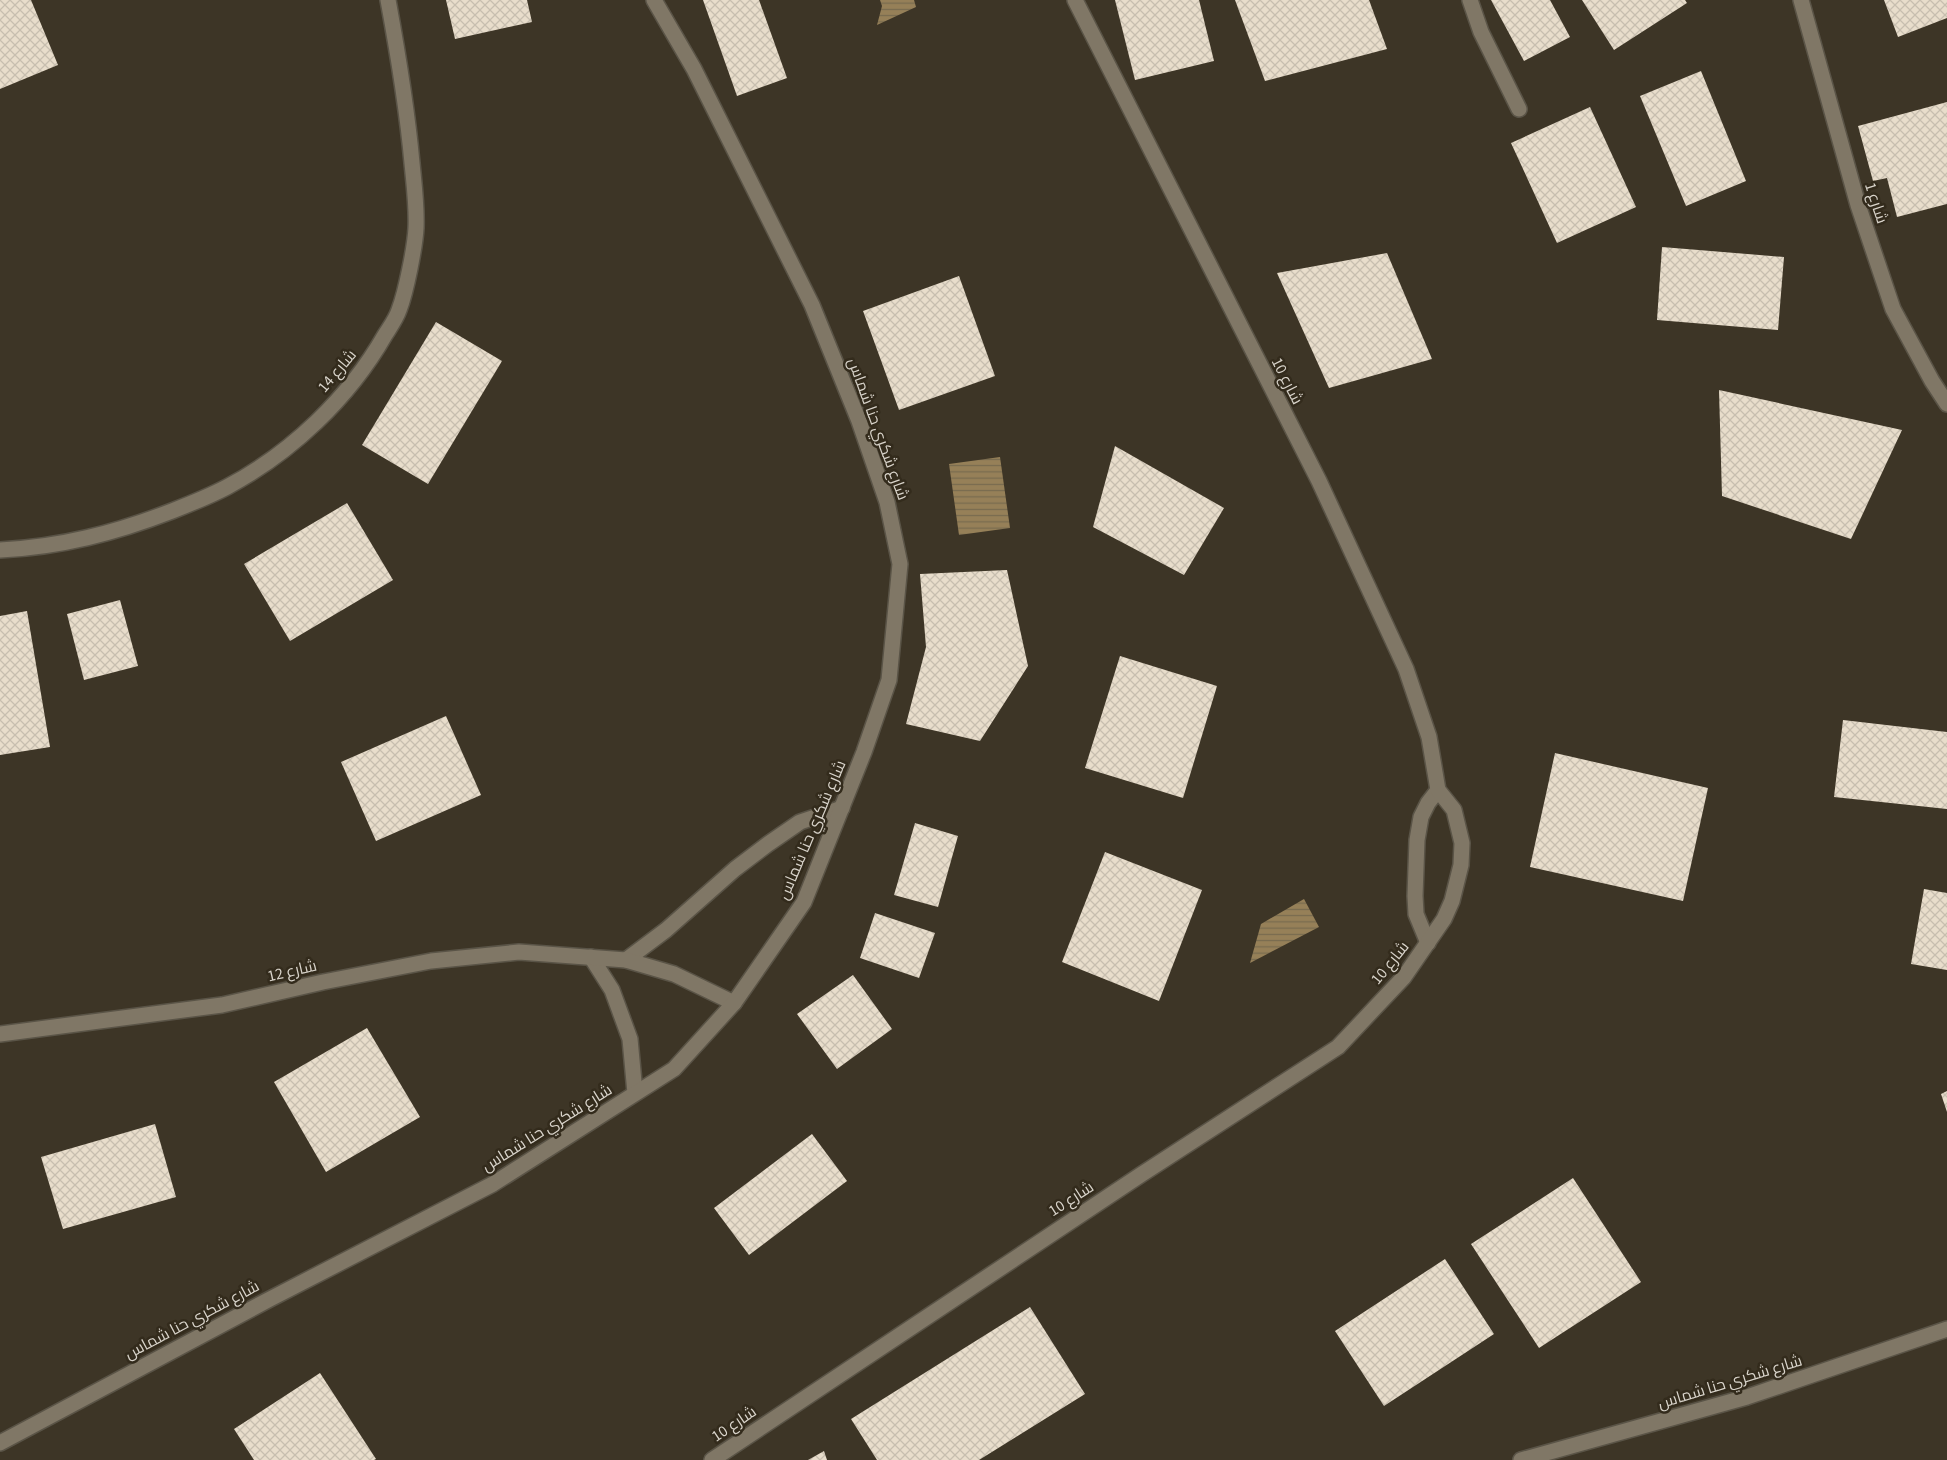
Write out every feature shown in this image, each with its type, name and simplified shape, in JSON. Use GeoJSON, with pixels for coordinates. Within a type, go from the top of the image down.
{"type":"FeatureCollection","features":[{"type":"Feature","properties":{"kind":"street","name":"شارع 14"},"geometry":{"type":"LineString","coordinates":[[0,550],[29,548],[89,538],[138,524],[228,487],[280,454],[317,421],[352,383],[376,352],[399,311],[416,228],[409,131],[398,52],[388,0]]}},
{"type":"Feature","properties":{"kind":"street","name":"شارع شكري حنا شماس"},"geometry":{"type":"LineString","coordinates":[[0,1443],[270,1298],[493,1184],[674,1069],[734,1003],[804,902],[842,808],[889,680],[900,564],[886,502],[859,421],[812,305],[694,70],[654,0]]}},
{"type":"Feature","properties":{"kind":"street","name":"شارع 10"},"geometry":{"type":"LineString","coordinates":[[712,1460],[1142,1174],[1338,1047],[1404,977],[1428,943],[1444,919],[1452,901],[1461,865],[1462,843],[1454,810],[1438,790],[1429,737],[1406,669],[1319,481],[1075,0]]}},
{"type":"Feature","properties":{"kind":"street"},"geometry":{"type":"LineString","coordinates":[[1470,0],[1481,32],[1519,110]]}},
{"type":"Feature","properties":{"kind":"street","name":"شارع 1"},"geometry":{"type":"LineString","coordinates":[[1801,0],[1858,206],[1893,309],[1932,381],[1947,404]]}},
{"type":"Feature","properties":{"kind":"street","name":"شارع 10"},"geometry":{"type":"LineString","coordinates":[[1428,943],[1416,914],[1417,840],[1421,817],[1428,803],[1438,790]]}},
{"type":"Feature","properties":{"kind":"street"},"geometry":{"type":"LineString","coordinates":[[626,960],[666,930],[735,868],[768,844],[800,822],[842,808]]}},
{"type":"Feature","properties":{"kind":"street","name":"شارع 12"},"geometry":{"type":"LineString","coordinates":[[0,1034],[222,1005],[430,961],[519,952],[626,960],[674,974],[734,1003]]}},
{"type":"Feature","properties":{"kind":"street"},"geometry":{"type":"LineString","coordinates":[[592,957],[612,990],[630,1040],[635,1093]]}},
{"type":"Feature","properties":{"kind":"street","name":"شارع شكري حنا شماس"},"geometry":{"type":"LineString","coordinates":[[1520,1460],[1748,1397],[1947,1329]]}},
{"type":"Feature","properties":{"kind":"shaded area"},"geometry":{"type":"Polygon","coordinates":[[[880,0],[914,0],[916,7],[877,25],[882,6],[880,0]]]}},
{"type":"Feature","properties":{"kind":"shaded area"},"geometry":{"type":"Polygon","coordinates":[[[1000,457],[1010,528],[959,535],[949,464],[1000,457]]]}},
{"type":"Feature","properties":{"kind":"shaded area"},"geometry":{"type":"Polygon","coordinates":[[[1304,899],[1319,927],[1250,963],[1261,924],[1304,899]]]}},
{"type":"Feature","properties":{"kind":"building"},"geometry":{"type":"Polygon","coordinates":[[[0,0],[31,0],[58,65],[0,89],[0,0]]]}},
{"type":"Feature","properties":{"kind":"building"},"geometry":{"type":"Polygon","coordinates":[[[446,0],[527,0],[532,22],[455,39],[446,0]]]}},
{"type":"Feature","properties":{"kind":"building"},"geometry":{"type":"Polygon","coordinates":[[[703,0],[759,0],[787,78],[737,96],[703,0]]]}},
{"type":"Feature","properties":{"kind":"building"},"geometry":{"type":"Polygon","coordinates":[[[1115,0],[1199,0],[1214,61],[1135,80],[1115,0]]]}},
{"type":"Feature","properties":{"kind":"building"},"geometry":{"type":"Polygon","coordinates":[[[1235,0],[1369,0],[1387,49],[1265,81],[1235,0]]]}},
{"type":"Feature","properties":{"kind":"building"},"geometry":{"type":"Polygon","coordinates":[[[1491,0],[1550,0],[1570,37],[1524,61],[1491,0]]]}},
{"type":"Feature","properties":{"kind":"building"},"geometry":{"type":"Polygon","coordinates":[[[1582,0],[1685,0],[1687,3],[1614,50],[1582,0]]]}},
{"type":"Feature","properties":{"kind":"building"},"geometry":{"type":"Polygon","coordinates":[[[1884,0],[1947,0],[1947,18],[1898,37],[1884,0]]]}},
{"type":"Feature","properties":{"kind":"building"},"geometry":{"type":"Polygon","coordinates":[[[1701,71],[1746,181],[1686,206],[1640,96],[1701,71]]]}},
{"type":"Feature","properties":{"kind":"building"},"geometry":{"type":"Polygon","coordinates":[[[1947,102],[1947,204],[1897,217],[1887,178],[1873,181],[1858,126],[1947,102]]]}},
{"type":"Feature","properties":{"kind":"building"},"geometry":{"type":"Polygon","coordinates":[[[1590,107],[1636,207],[1557,243],[1511,143],[1590,107]]]}},
{"type":"Feature","properties":{"kind":"building"},"geometry":{"type":"Polygon","coordinates":[[[1662,247],[1784,257],[1778,330],[1657,320],[1662,247]]]}},
{"type":"Feature","properties":{"kind":"building"},"geometry":{"type":"Polygon","coordinates":[[[1387,253],[1432,359],[1329,388],[1277,273],[1387,253]]]}},
{"type":"Feature","properties":{"kind":"building"},"geometry":{"type":"Polygon","coordinates":[[[959,276],[995,376],[899,410],[863,311],[959,276]]]}},
{"type":"Feature","properties":{"kind":"building"},"geometry":{"type":"Polygon","coordinates":[[[436,322],[502,361],[428,484],[362,445],[436,322]]]}},
{"type":"Feature","properties":{"kind":"building"},"geometry":{"type":"Polygon","coordinates":[[[1719,390],[1902,430],[1851,539],[1722,496],[1719,390]]]}},
{"type":"Feature","properties":{"kind":"building"},"geometry":{"type":"Polygon","coordinates":[[[1115,446],[1224,508],[1184,575],[1093,527],[1115,446]]]}},
{"type":"Feature","properties":{"kind":"building"},"geometry":{"type":"Polygon","coordinates":[[[347,503],[393,580],[290,641],[244,564],[347,503]]]}},
{"type":"Feature","properties":{"kind":"building"},"geometry":{"type":"Polygon","coordinates":[[[1007,570],[1028,666],[980,741],[906,724],[926,647],[920,574],[1007,570]]]}},
{"type":"Feature","properties":{"kind":"building"},"geometry":{"type":"Polygon","coordinates":[[[120,600],[138,666],[84,680],[67,614],[120,600]]]}},
{"type":"Feature","properties":{"kind":"building"},"geometry":{"type":"Polygon","coordinates":[[[27,611],[50,747],[0,755],[0,616],[27,611]]]}},
{"type":"Feature","properties":{"kind":"building"},"geometry":{"type":"Polygon","coordinates":[[[1120,656],[1217,686],[1183,798],[1085,768],[1120,656]]]}},
{"type":"Feature","properties":{"kind":"building"},"geometry":{"type":"Polygon","coordinates":[[[446,716],[481,795],[376,841],[341,762],[446,716]]]}},
{"type":"Feature","properties":{"kind":"building"},"geometry":{"type":"Polygon","coordinates":[[[1843,720],[1947,732],[1947,809],[1834,797],[1843,720]]]}},
{"type":"Feature","properties":{"kind":"building"},"geometry":{"type":"Polygon","coordinates":[[[1555,753],[1708,788],[1683,901],[1530,867],[1555,753]]]}},
{"type":"Feature","properties":{"kind":"building"},"geometry":{"type":"Polygon","coordinates":[[[915,823],[958,836],[938,907],[894,895],[915,823]]]}},
{"type":"Feature","properties":{"kind":"building"},"geometry":{"type":"Polygon","coordinates":[[[1105,852],[1202,890],[1159,1001],[1062,962],[1105,852]]]}},
{"type":"Feature","properties":{"kind":"building"},"geometry":{"type":"Polygon","coordinates":[[[1924,889],[1947,893],[1947,970],[1911,964],[1924,889]]]}},
{"type":"Feature","properties":{"kind":"building"},"geometry":{"type":"Polygon","coordinates":[[[875,913],[935,933],[919,978],[860,958],[875,913]]]}},
{"type":"Feature","properties":{"kind":"building"},"geometry":{"type":"Polygon","coordinates":[[[853,975],[892,1029],[837,1069],[797,1014],[853,975]]]}},
{"type":"Feature","properties":{"kind":"building"},"geometry":{"type":"Polygon","coordinates":[[[367,1028],[420,1117],[326,1172],[274,1082],[367,1028]]]}},
{"type":"Feature","properties":{"kind":"building"},"geometry":{"type":"Polygon","coordinates":[[[1947,1091],[1947,1112],[1941,1094],[1947,1091]]]}},
{"type":"Feature","properties":{"kind":"building"},"geometry":{"type":"Polygon","coordinates":[[[155,1124],[176,1197],[63,1229],[41,1157],[155,1124]]]}},
{"type":"Feature","properties":{"kind":"building"},"geometry":{"type":"Polygon","coordinates":[[[812,1134],[847,1181],[749,1255],[714,1208],[812,1134]]]}},
{"type":"Feature","properties":{"kind":"building"},"geometry":{"type":"Polygon","coordinates":[[[1573,1178],[1641,1282],[1539,1348],[1471,1244],[1573,1178]]]}},
{"type":"Feature","properties":{"kind":"building"},"geometry":{"type":"Polygon","coordinates":[[[1445,1259],[1494,1334],[1384,1406],[1335,1331],[1445,1259]]]}},
{"type":"Feature","properties":{"kind":"building"},"geometry":{"type":"Polygon","coordinates":[[[1030,1307],[1085,1394],[979,1460],[877,1460],[851,1419],[1030,1307]]]}},
{"type":"Feature","properties":{"kind":"building"},"geometry":{"type":"Polygon","coordinates":[[[320,1373],[376,1459],[254,1460],[234,1429],[320,1373]]]}},
{"type":"Feature","properties":{"kind":"building"},"geometry":{"type":"Polygon","coordinates":[[[824,1451],[827,1460],[808,1460],[824,1451]]]}}]}
